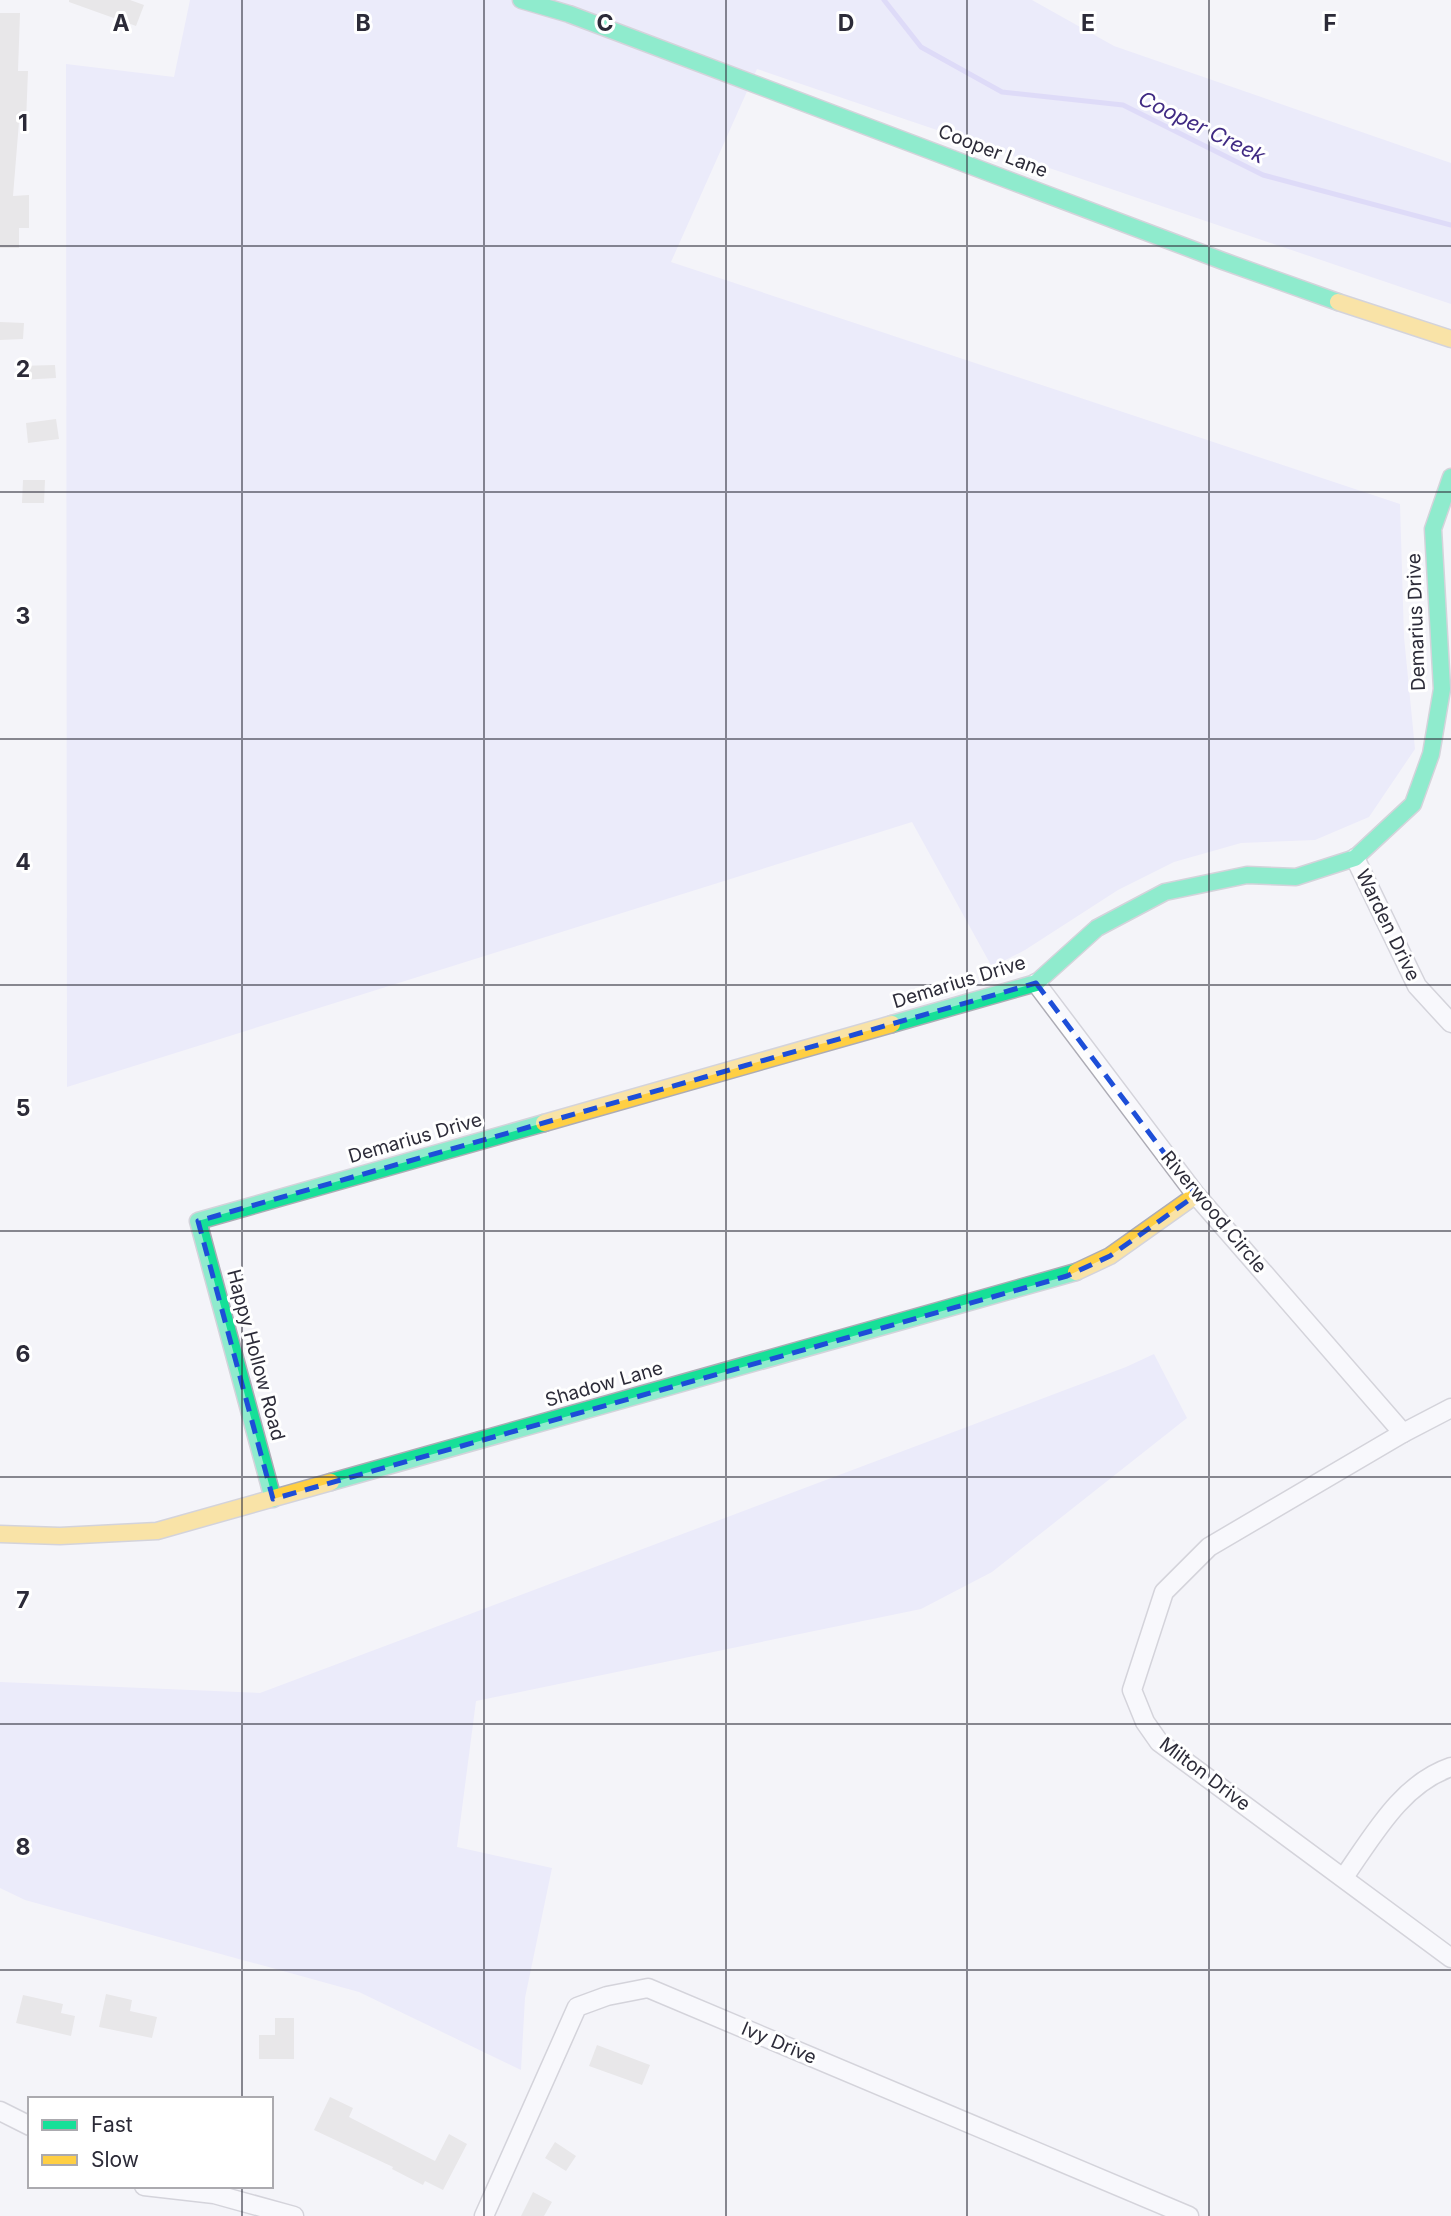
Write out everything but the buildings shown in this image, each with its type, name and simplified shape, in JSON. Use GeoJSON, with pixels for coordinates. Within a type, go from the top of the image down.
{"type":"FeatureCollection","features":[{"type":"Feature","properties":{"kind":"street","name":"Cooper Lane"},"geometry":{"type":"LineString","coordinates":[[521,0],[569,14],[1223,261],[1400,324],[1451,339]]}},
{"type":"Feature","properties":{"kind":"street","name":"Demarius Drive"},"geometry":{"type":"LineString","coordinates":[[198,1221],[1036,983],[1097,929],[1165,892],[1247,875],[1296,877],[1355,858],[1413,804],[1431,754],[1442,688],[1433,529],[1451,477]]}},
{"type":"Feature","properties":{"kind":"street","name":"Warden Drive"},"geometry":{"type":"LineString","coordinates":[[1355,858],[1417,986],[1451,1023]]}},
{"type":"Feature","properties":{"kind":"street","name":"Riverwood Circle"},"geometry":{"type":"LineString","coordinates":[[1036,983],[1196,1195],[1403,1433]]}},
{"type":"Feature","properties":{"kind":"street","name":"Shadow Lane"},"geometry":{"type":"LineString","coordinates":[[0,1534],[60,1536],[157,1531],[1068,1276],[1111,1256],[1196,1195]]}},
{"type":"Feature","properties":{"kind":"street","name":"Happy Hollow Road"},"geometry":{"type":"LineString","coordinates":[[198,1221],[273,1499]]}},
{"type":"Feature","properties":{"kind":"street","name":"Milton Drive"},"geometry":{"type":"LineString","coordinates":[[1451,1408],[1403,1433],[1209,1547],[1164,1592],[1132,1690],[1145,1722],[1159,1742],[1451,1958]]}},
{"type":"Feature","properties":{"kind":"street"},"geometry":{"type":"LineString","coordinates":[[1344,1877],[1396,1803],[1435,1772],[1451,1766]]}},
{"type":"Feature","properties":{"kind":"street","name":"Ivy Drive"},"geometry":{"type":"LineString","coordinates":[[484,2216],[577,2007],[607,1996],[648,1988],[1189,2216]]}},
{"type":"Feature","properties":{"kind":"street"},"geometry":{"type":"LineString","coordinates":[[0,2111],[28,2125]]}},
{"type":"Feature","properties":{"kind":"street"},"geometry":{"type":"LineString","coordinates":[[162,2188],[214,2194],[294,2216]]}},
{"type":"Feature","properties":{"kind":"highlighted area"},"geometry":{"type":"Polygon","coordinates":[[[1036,983],[1196,1195],[1110,1256],[1067,1276],[273,1499],[198,1221],[1036,983]]]}},
{"type":"Feature","properties":{"kind":"shaded area"},"geometry":{"type":"Polygon","coordinates":[[[190,0],[1032,0],[1114,46],[1451,163],[1451,304],[757,69],[671,262],[1400,504],[1404,637],[1415,749],[1369,817],[1315,840],[1241,843],[1174,862],[1118,890],[1025,950],[992,967],[912,822],[67,1087],[66,64],[174,77],[190,0]]]}},
{"type":"Feature","properties":{"kind":"shaded area"},"geometry":{"type":"Polygon","coordinates":[[[1154,1354],[1187,1418],[992,1572],[921,1609],[476,1701],[457,1847],[552,1868],[525,1998],[521,2070],[359,1992],[25,1900],[0,1888],[0,1682],[260,1693],[1126,1367],[1154,1354]]]}},
{"type":"Feature","properties":{"kind":"waterway","name":"Cooper Creek"},"geometry":{"type":"LineString","coordinates":[[884,0],[921,47],[1002,92],[1123,105],[1263,175],[1451,225]]}},
{"type":"Feature","properties":{"kind":"traffic: fast"},"geometry":{"type":"LineString","coordinates":[[521,0],[569,14],[1338,302]]}},
{"type":"Feature","properties":{"kind":"traffic: fast"},"geometry":{"type":"LineString","coordinates":[[892,1024],[1036,983],[1097,928],[1165,892],[1247,875],[1296,877],[1355,858],[1413,804],[1431,754],[1442,689],[1433,529],[1451,477]]}},
{"type":"Feature","properties":{"kind":"traffic: fast"},"geometry":{"type":"LineString","coordinates":[[273,1499],[198,1221],[544,1123]]}},
{"type":"Feature","properties":{"kind":"traffic: fast"},"geometry":{"type":"LineString","coordinates":[[331,1482],[1076,1272]]}},
{"type":"Feature","properties":{"kind":"traffic: slow"},"geometry":{"type":"LineString","coordinates":[[1338,302],[1451,339]]}},
{"type":"Feature","properties":{"kind":"traffic: slow"},"geometry":{"type":"LineString","coordinates":[[544,1123],[892,1024]]}},
{"type":"Feature","properties":{"kind":"traffic: slow"},"geometry":{"type":"LineString","coordinates":[[1076,1272],[1110,1256],[1196,1195]]}},
{"type":"Feature","properties":{"kind":"traffic: slow"},"geometry":{"type":"LineString","coordinates":[[0,1534],[60,1536],[157,1531],[331,1482]]}}]}
